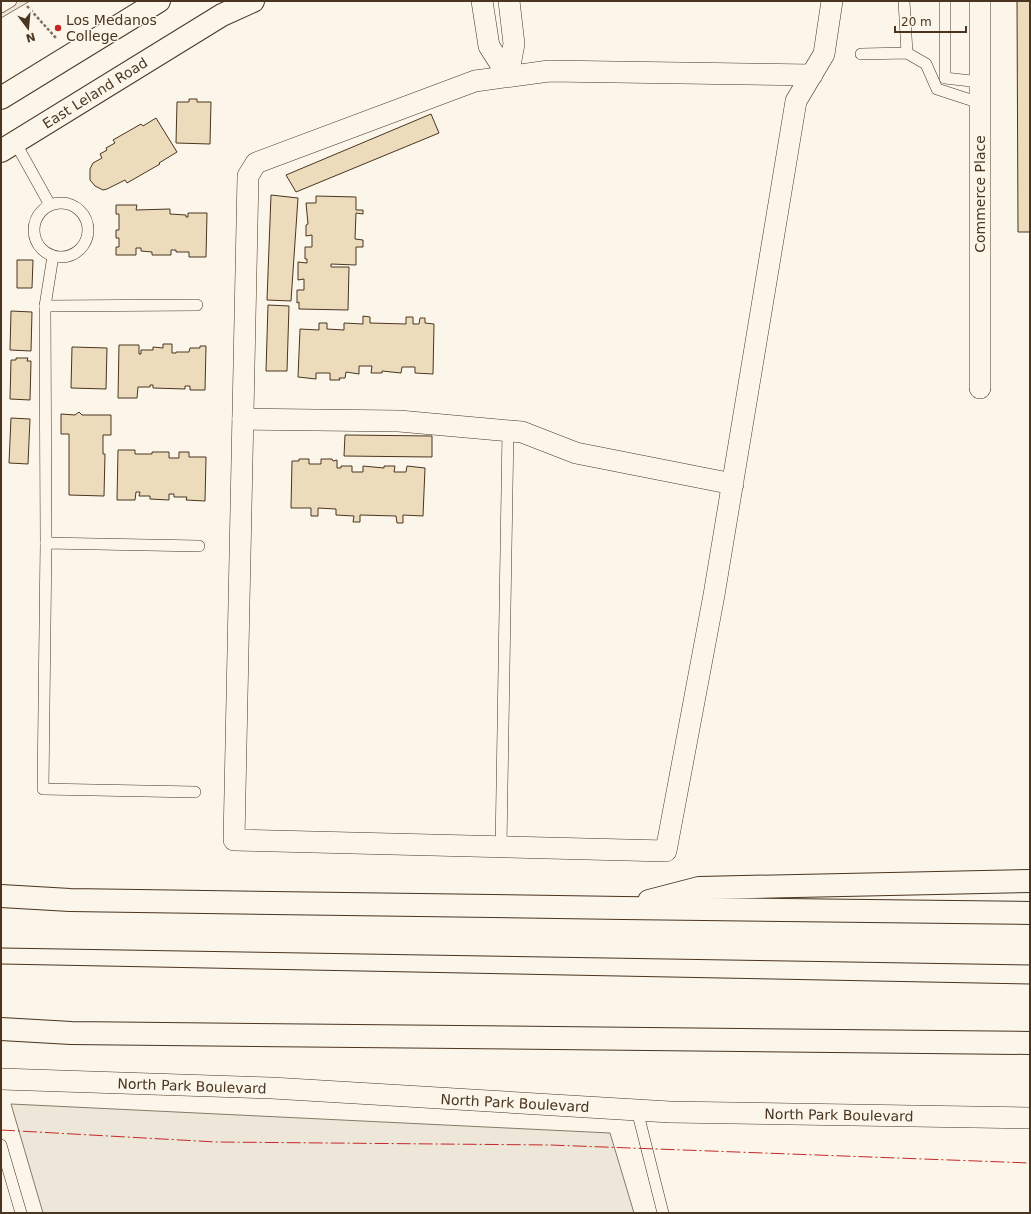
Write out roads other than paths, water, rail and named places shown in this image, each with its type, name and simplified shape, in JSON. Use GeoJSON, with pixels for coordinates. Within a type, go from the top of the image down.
{"type":"FeatureCollection","features":[{"type":"Feature","properties":{"kind":"main road"},"geometry":{"type":"LineString","coordinates":[[1,98],[159,1]]}},
{"type":"Feature","properties":{"kind":"main road","name":"East Leland Road"},"geometry":{"type":"LineString","coordinates":[[8,147],[222,15],[253,1]]}},
{"type":"Feature","properties":{"kind":"main road"},"geometry":{"type":"LineString","coordinates":[[623,908],[700,888],[1030,881]]}},
{"type":"Feature","properties":{"kind":"main road"},"geometry":{"type":"LineString","coordinates":[[1,896],[78,900],[1030,913]]}},
{"type":"Feature","properties":{"kind":"main road"},"geometry":{"type":"LineString","coordinates":[[1,1029],[71,1033],[1030,1043]]}},
{"type":"Feature","properties":{"kind":"street"},"geometry":{"type":"LineString","coordinates":[[482,1],[489,46],[508,76]]}},
{"type":"Feature","properties":{"kind":"street"},"geometry":{"type":"LineString","coordinates":[[508,76],[514,44],[509,1]]}},
{"type":"Feature","properties":{"kind":"street"},"geometry":{"type":"LineString","coordinates":[[812,75],[549,71],[475,81],[256,163],[248,176],[234,840],[666,851],[714,595],[796,101],[812,75],[824,54],[832,1]]}},
{"type":"Feature","properties":{"kind":"street","name":"Commerce Place"},"geometry":{"type":"LineString","coordinates":[[980,1],[980,388]]}},
{"type":"Feature","properties":{"kind":"street"},"geometry":{"type":"LineString","coordinates":[[243,419],[399,421],[508,430],[522,432],[576,453],[733,484]]}},
{"type":"Feature","properties":{"kind":"street","name":"North Park Boulevard"},"geometry":{"type":"LineString","coordinates":[[1,1079],[272,1088],[670,1112],[1030,1118]]}},
{"type":"Feature","properties":{"kind":"lane"},"geometry":{"type":"LineString","coordinates":[[1,7],[11,1]]}},
{"type":"Feature","properties":{"kind":"lane"},"geometry":{"type":"LineString","coordinates":[[904,1],[906,53]]}},
{"type":"Feature","properties":{"kind":"lane"},"geometry":{"type":"LineString","coordinates":[[945,1],[945,78],[980,82]]}},
{"type":"Feature","properties":{"kind":"lane"},"geometry":{"type":"LineString","coordinates":[[861,54],[906,53],[926,64],[937,89],[980,103]]}},
{"type":"Feature","properties":{"kind":"lane"},"geometry":{"type":"LineString","coordinates":[[8,147],[50,205]]}},
{"type":"Feature","properties":{"kind":"lane"},"geometry":{"type":"LineString","coordinates":[[59,203],[68,204],[77,208],[84,215],[88,233],[80,250],[72,255],[62,257],[53,256],[39,247],[35,240],[34,223],[37,216],[43,209],[50,205],[59,203]]}},
{"type":"Feature","properties":{"kind":"lane"},"geometry":{"type":"LineString","coordinates":[[53,256],[45,306],[46,543],[43,789],[195,792]]}},
{"type":"Feature","properties":{"kind":"lane"},"geometry":{"type":"LineString","coordinates":[[45,306],[197,305]]}},
{"type":"Feature","properties":{"kind":"lane"},"geometry":{"type":"LineString","coordinates":[[501,847],[508,430]]}},
{"type":"Feature","properties":{"kind":"lane"},"geometry":{"type":"LineString","coordinates":[[46,543],[199,546]]}},
{"type":"Feature","properties":{"kind":"lane"},"geometry":{"type":"LineString","coordinates":[[637,1110],[663,1213]]}},
{"type":"Feature","properties":{"kind":"lane"},"geometry":{"type":"LineString","coordinates":[[1,1146],[21,1213]]}},
{"type":"Feature","properties":{"kind":"tram line"},"geometry":{"type":"LineString","coordinates":[[1,948],[1030,965]]}},
{"type":"Feature","properties":{"kind":"tram line"},"geometry":{"type":"LineString","coordinates":[[1,964],[1030,984]]}},
{"type":"Feature","properties":{"kind":"place","name":"Los Medanos College"},"geometry":{"type":"Point","coordinates":[58,28]}}]}
